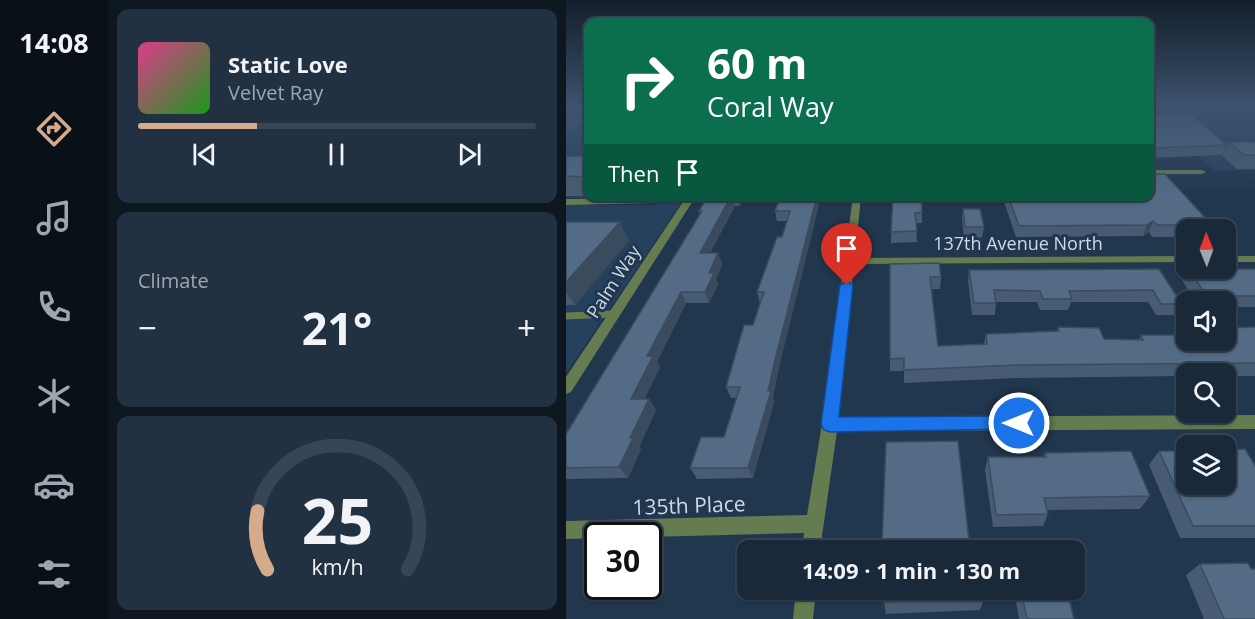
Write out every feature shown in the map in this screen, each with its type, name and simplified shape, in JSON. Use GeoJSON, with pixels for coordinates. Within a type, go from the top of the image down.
{"type":"FeatureCollection","features":[{"type":"Feature","properties":{"kind":"street"},"geometry":{"type":"LineString","coordinates":[[1154,172],[1202,172]]}},
{"type":"Feature","properties":{"kind":"street"},"geometry":{"type":"LineString","coordinates":[[566,202],[652,201]]}},
{"type":"Feature","properties":{"kind":"street","name":"Palm Way"},"geometry":{"type":"LineString","coordinates":[[566,388],[689,201]]}},
{"type":"Feature","properties":{"kind":"street"},"geometry":{"type":"LineString","coordinates":[[812,540],[830,424],[856,201]]}},
{"type":"Feature","properties":{"kind":"street","name":"137th Avenue North"},"geometry":{"type":"LineString","coordinates":[[850,261],[1176,259]]}},
{"type":"Feature","properties":{"kind":"street"},"geometry":{"type":"LineString","coordinates":[[1236,259],[1256,259]]}},
{"type":"Feature","properties":{"kind":"street"},"geometry":{"type":"LineString","coordinates":[[830,424],[1256,422]]}},
{"type":"Feature","properties":{"kind":"street","name":"135th Place"},"geometry":{"type":"LineString","coordinates":[[566,530],[814,524]]}},
{"type":"Feature","properties":{"kind":"street"},"geometry":{"type":"LineString","coordinates":[[803,619],[805,600]]}},
{"type":"Feature","properties":{"kind":"lane"},"geometry":{"type":"LineString","coordinates":[[566,316],[614,314]]}},
{"type":"Feature","properties":{"kind":"shaded area"},"geometry":{"type":"Polygon","coordinates":[[[566,137],[584,137],[584,198],[566,198],[566,137]]]}},
{"type":"Feature","properties":{"kind":"shaded area"},"geometry":{"type":"Polygon","coordinates":[[[1177,137],[1255,137],[1255,170],[1214,170],[1177,137]]]}},
{"type":"Feature","properties":{"kind":"shaded area"},"geometry":{"type":"Polygon","coordinates":[[[658,201],[682,201],[566,373],[566,205],[655,205],[658,201]]]}},
{"type":"Feature","properties":{"kind":"building"},"geometry":{"type":"Polygon","coordinates":[[[1154,137],[1218,137],[1227,145],[1154,148],[1154,137]]]}},
{"type":"Feature","properties":{"kind":"building"},"geometry":{"type":"Polygon","coordinates":[[[1229,142],[1256,142],[1256,155],[1244,155],[1229,142]]]}},
{"type":"Feature","properties":{"kind":"building"},"geometry":{"type":"Polygon","coordinates":[[[566,156],[584,156],[584,177],[566,176],[566,156]]]}},
{"type":"Feature","properties":{"kind":"building"},"geometry":{"type":"Polygon","coordinates":[[[1154,174],[1165,174],[1206,219],[1176,219],[1176,225],[1157,225],[1153,221],[1147,225],[1019,226],[1010,201],[1154,201],[1154,174]]]}},
{"type":"Feature","properties":{"kind":"building"},"geometry":{"type":"Polygon","coordinates":[[[705,201],[728,201],[700,253],[718,253],[709,273],[714,273],[705,292],[681,292],[647,356],[653,356],[631,399],[649,399],[619,467],[566,468],[566,434],[702,211],[699,211],[705,201]]]}},
{"type":"Feature","properties":{"kind":"building"},"geometry":{"type":"Polygon","coordinates":[[[779,201],[816,201],[776,356],[768,391],[771,391],[748,468],[690,468],[701,437],[724,437],[740,387],[726,387],[744,325],[753,325],[764,292],[757,292],[777,237],[782,237],[790,211],[775,211],[779,201]]]}},
{"type":"Feature","properties":{"kind":"building"},"geometry":{"type":"Polygon","coordinates":[[[893,201],[921,201],[922,212],[915,213],[917,231],[891,232],[893,201]]]}},
{"type":"Feature","properties":{"kind":"building"},"geometry":{"type":"Polygon","coordinates":[[[963,209],[980,209],[984,227],[965,227],[963,209]]]}},
{"type":"Feature","properties":{"kind":"building"},"geometry":{"type":"Polygon","coordinates":[[[566,222],[620,222],[566,282],[566,222]]]}},
{"type":"Feature","properties":{"kind":"building"},"geometry":{"type":"Polygon","coordinates":[[[939,263],[941,277],[930,277],[938,346],[987,344],[986,334],[1059,331],[1058,327],[1099,328],[1104,339],[1143,340],[1141,335],[1176,335],[1176,351],[1236,351],[1236,328],[1256,327],[1256,363],[1019,365],[904,370],[904,358],[890,359],[890,264],[939,263]]]}},
{"type":"Feature","properties":{"kind":"building"},"geometry":{"type":"Polygon","coordinates":[[[1159,269],[1176,295],[1176,304],[1161,304],[1153,290],[1069,291],[1072,299],[1043,299],[1040,291],[994,290],[996,303],[974,303],[969,270],[1159,269]]]}},
{"type":"Feature","properties":{"kind":"building"},"geometry":{"type":"Polygon","coordinates":[[[1236,269],[1256,269],[1256,296],[1236,296],[1236,291],[1203,291],[1195,279],[1236,279],[1236,269]]]}},
{"type":"Feature","properties":{"kind":"building"},"geometry":{"type":"Polygon","coordinates":[[[958,441],[969,540],[882,540],[886,442],[958,441]]]}},
{"type":"Feature","properties":{"kind":"building"},"geometry":{"type":"Polygon","coordinates":[[[1236,449],[1245,449],[1256,467],[1256,526],[1193,526],[1179,495],[1236,495],[1236,449]]]}},
{"type":"Feature","properties":{"kind":"building"},"geometry":{"type":"Polygon","coordinates":[[[1131,451],[1150,496],[1044,498],[1048,514],[996,515],[988,457],[1046,457],[1045,453],[1131,451]]]}},
{"type":"Feature","properties":{"kind":"building"},"geometry":{"type":"Polygon","coordinates":[[[1159,451],[1176,451],[1176,488],[1159,451]]]}},
{"type":"Feature","properties":{"kind":"building"},"geometry":{"type":"Polygon","coordinates":[[[1248,563],[1251,569],[1256,569],[1256,619],[1224,619],[1200,564],[1248,563]]]}},
{"type":"Feature","properties":{"kind":"building"},"geometry":{"type":"Polygon","coordinates":[[[884,600],[951,600],[884,602],[884,600]]]}},
{"type":"Feature","properties":{"kind":"building"},"geometry":{"type":"Polygon","coordinates":[[[1023,600],[1069,600],[1074,619],[1027,619],[1023,600]]]}},
{"type":"Feature","properties":{"kind":"route"},"geometry":{"type":"LineString","coordinates":[[847,285],[830,424],[1019,423]]}}]}
